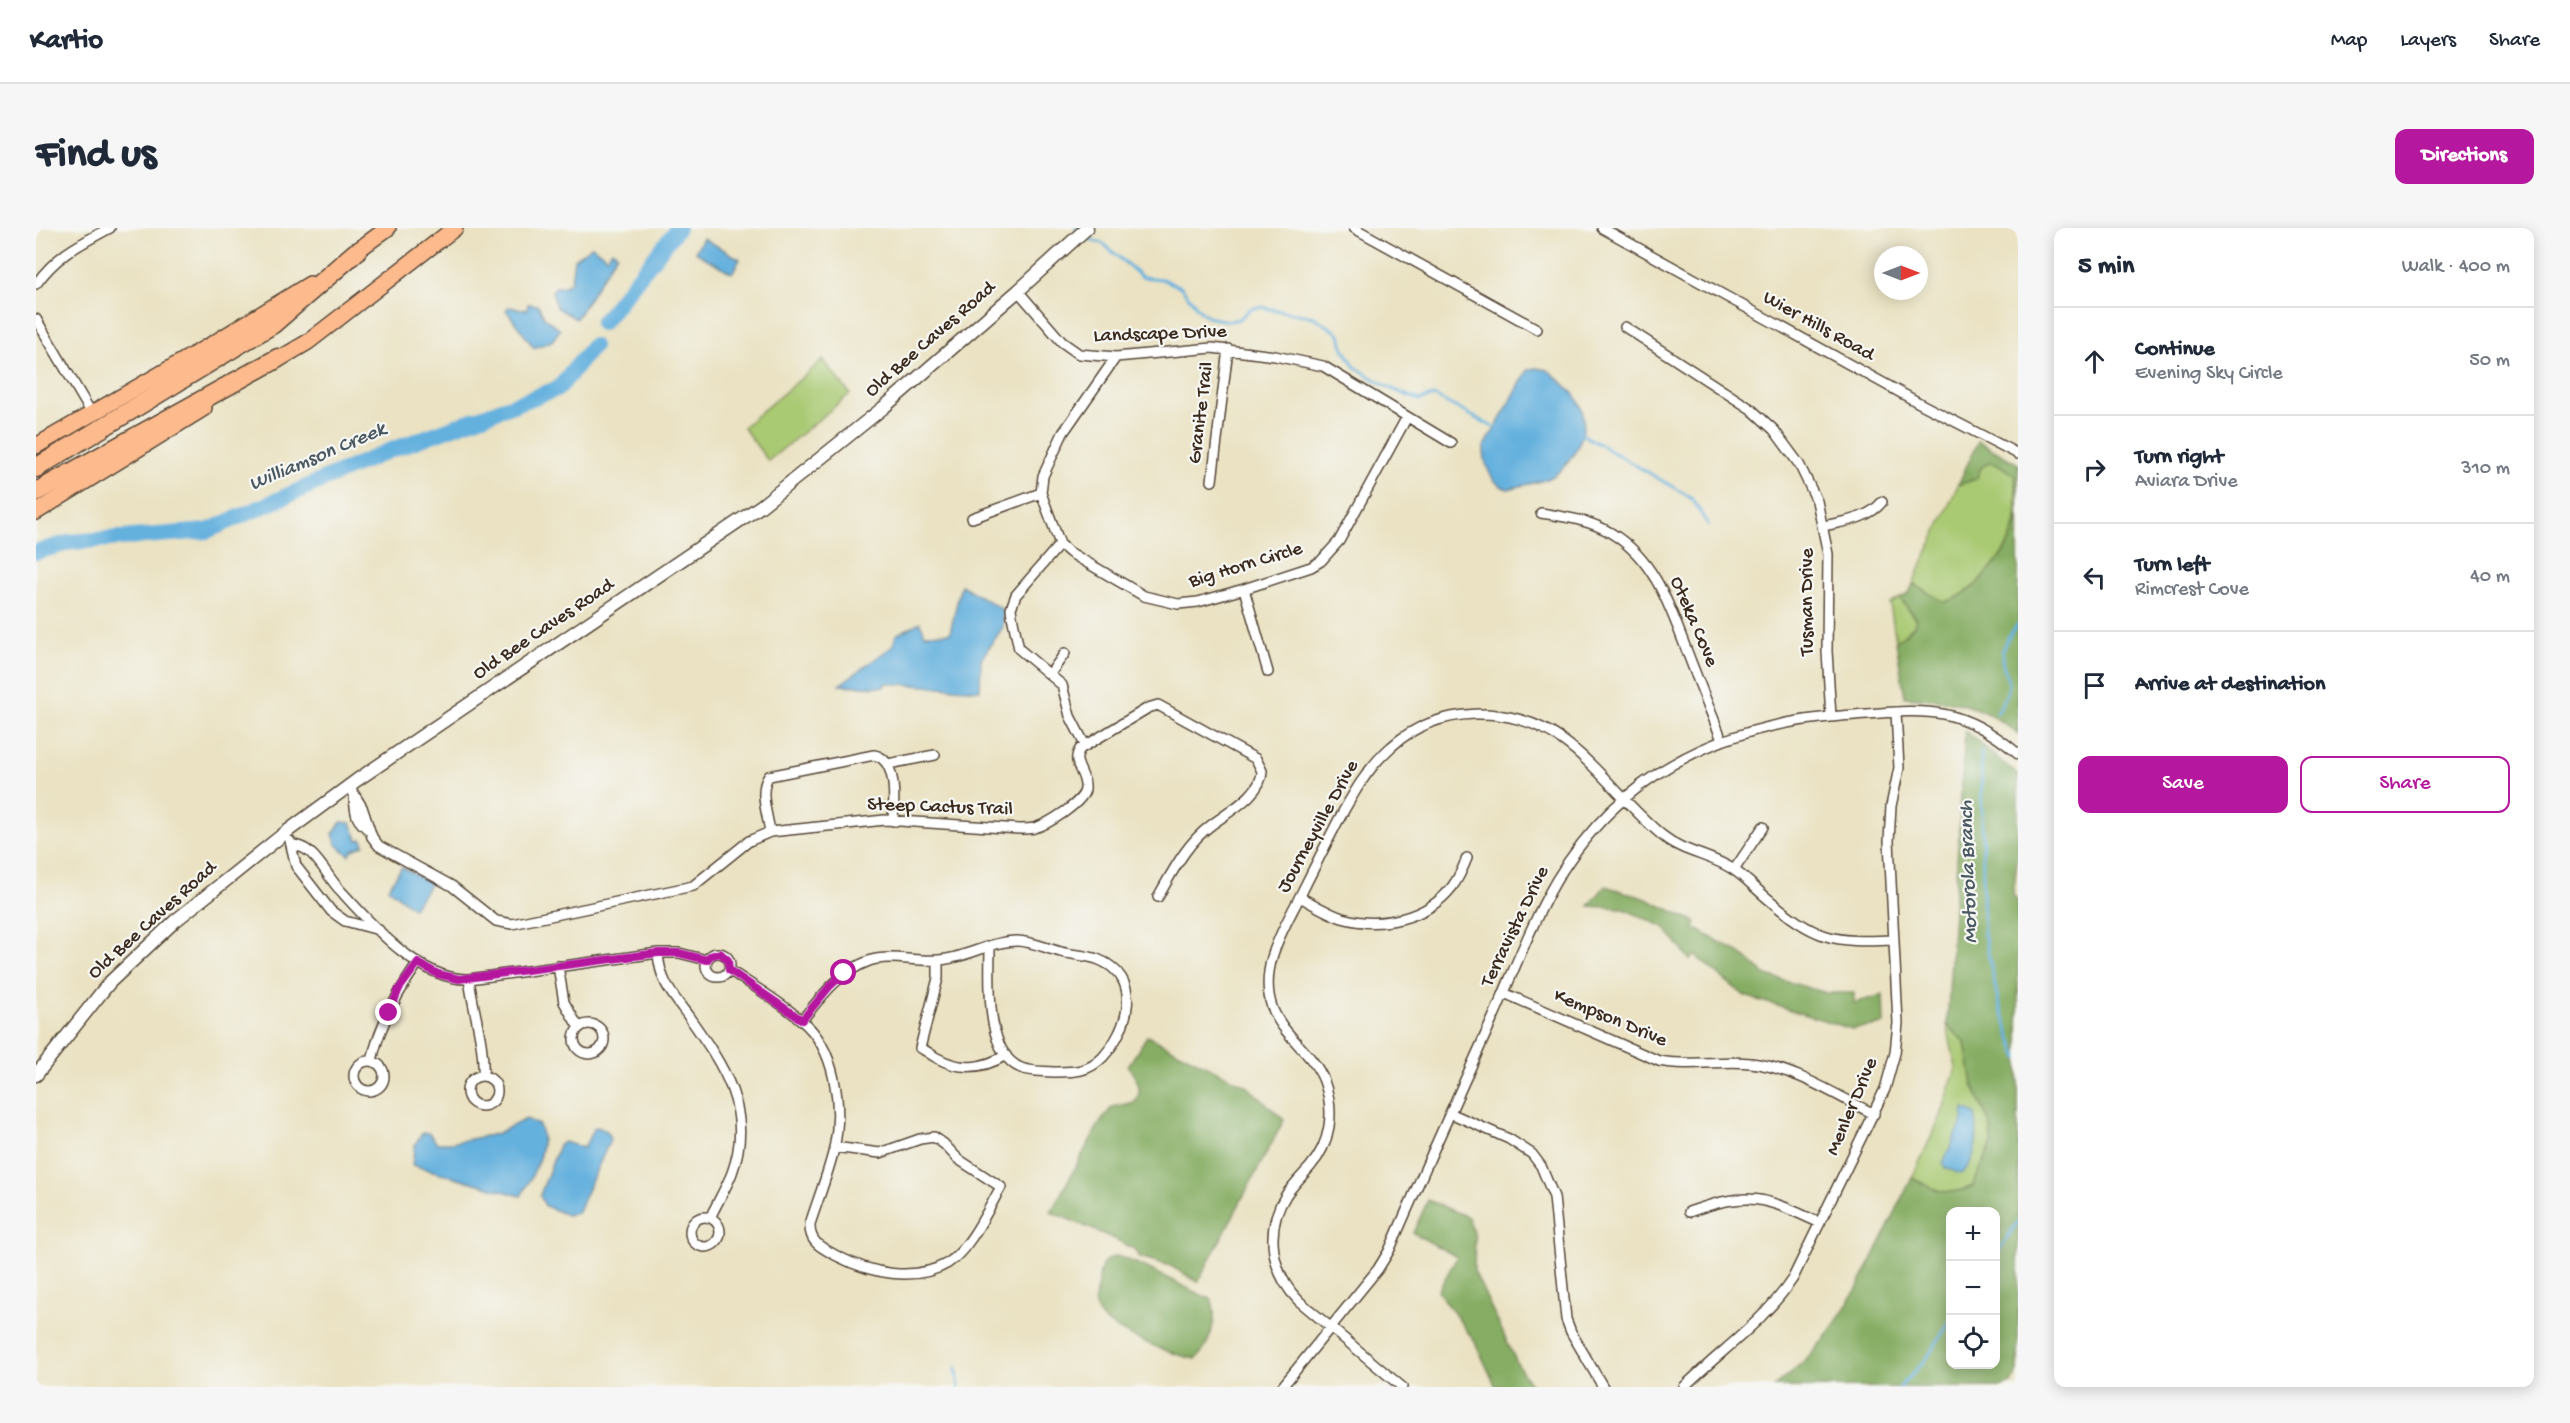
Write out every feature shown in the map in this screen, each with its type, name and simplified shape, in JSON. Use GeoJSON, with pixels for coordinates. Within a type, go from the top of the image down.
{"type":"FeatureCollection","features":[{"type":"Feature","properties":{"kind":"highway"},"geometry":{"type":"LineString","coordinates":[[36,468],[273,324],[356,252]]}},
{"type":"Feature","properties":{"kind":"highway"},"geometry":{"type":"LineString","coordinates":[[36,492],[278,358]]}},
{"type":"Feature","properties":{"kind":"main road"},"geometry":{"type":"LineString","coordinates":[[36,446],[219,340],[318,279],[388,228]]}},
{"type":"Feature","properties":{"kind":"main road"},"geometry":{"type":"LineString","coordinates":[[36,512],[160,437],[278,358],[308,342],[455,228]]}},
{"type":"Feature","properties":{"kind":"street"},"geometry":{"type":"LineString","coordinates":[[36,284],[51,263],[110,228]]}},
{"type":"Feature","properties":{"kind":"street","name":"Old Bee Caves Road"},"geometry":{"type":"LineString","coordinates":[[36,1075],[109,983],[175,921],[351,791],[761,506],[882,408],[1018,291],[1087,228]]}},
{"type":"Feature","properties":{"kind":"street"},"geometry":{"type":"LineString","coordinates":[[1354,228],[1537,329]]}},
{"type":"Feature","properties":{"kind":"street","name":"Wier Hills Road"},"geometry":{"type":"LineString","coordinates":[[1602,228],[2018,454]]}},
{"type":"Feature","properties":{"kind":"street","name":"Landscape Drive"},"geometry":{"type":"LineString","coordinates":[[1018,291],[1062,342],[1072,350],[1086,356],[1116,357],[1195,348],[1228,349],[1323,366],[1451,443]]}},
{"type":"Feature","properties":{"kind":"street"},"geometry":{"type":"LineString","coordinates":[[36,319],[92,414]]}},
{"type":"Feature","properties":{"kind":"street","name":"Tusman Drive"},"geometry":{"type":"LineString","coordinates":[[1625,327],[1751,410],[1774,430],[1799,464],[1817,501],[1824,526],[1830,566],[1827,651],[1831,717]]}},
{"type":"Feature","properties":{"kind":"street","name":"Granite Trail"},"geometry":{"type":"LineString","coordinates":[[1212,481],[1228,349]]}},
{"type":"Feature","properties":{"kind":"street"},"geometry":{"type":"LineString","coordinates":[[1116,357],[1063,433],[1043,476],[1041,493],[1060,544],[1016,595],[1011,609],[1019,650],[1050,674],[1065,690],[1070,716],[1085,745],[1148,708],[1158,705],[1240,749],[1256,759],[1262,766],[1259,786],[1229,814],[1211,825],[1186,849],[1158,897]]}},
{"type":"Feature","properties":{"kind":"street","name":"Big Horn Circle"},"geometry":{"type":"LineString","coordinates":[[1060,544],[1069,552],[1144,596],[1170,603],[1197,602],[1311,567],[1330,552],[1365,496],[1407,417]]}},
{"type":"Feature","properties":{"kind":"street"},"geometry":{"type":"LineString","coordinates":[[972,518],[1041,493]]}},
{"type":"Feature","properties":{"kind":"street"},"geometry":{"type":"LineString","coordinates":[[1824,526],[1864,516],[1877,509],[1882,502]]}},
{"type":"Feature","properties":{"kind":"street","name":"Oteka Cove"},"geometry":{"type":"LineString","coordinates":[[1541,513],[1574,518],[1600,527],[1624,542],[1646,564],[1666,597],[1722,740]]}},
{"type":"Feature","properties":{"kind":"street"},"geometry":{"type":"LineString","coordinates":[[1244,589],[1268,672]]}},
{"type":"Feature","properties":{"kind":"street"},"geometry":{"type":"LineString","coordinates":[[1050,674],[1065,653]]}},
{"type":"Feature","properties":{"kind":"street","name":"Terravista Drive"},"geometry":{"type":"LineString","coordinates":[[1282,1387],[1378,1269],[1389,1251],[1504,993],[1557,881],[1586,839],[1624,799],[1675,763],[1722,740],[1781,723],[1831,717],[1896,712],[1934,712],[1966,719],[1992,733],[2018,754]]}},
{"type":"Feature","properties":{"kind":"street","name":"Menler Drive"},"geometry":{"type":"LineString","coordinates":[[1684,1387],[1755,1325],[1777,1301],[1793,1278],[1888,1082],[1897,1037],[1889,822],[1899,768],[1896,712]]}},
{"type":"Feature","properties":{"kind":"street","name":"Journeyville Drive"},"geometry":{"type":"LineString","coordinates":[[1402,1387],[1290,1292],[1279,1272],[1273,1247],[1279,1209],[1292,1187],[1322,1150],[1328,1134],[1330,1115],[1329,1096],[1318,1068],[1285,1031],[1272,1007],[1269,994],[1270,964],[1277,941],[1343,811],[1371,766],[1399,740],[1430,723],[1475,714],[1501,715],[1531,723],[1573,748],[1624,799],[1673,843],[1734,870],[1794,922],[1813,933],[1840,941],[1894,940]]}},
{"type":"Feature","properties":{"kind":"street","name":"Steep Cactus Trail"},"geometry":{"type":"LineString","coordinates":[[351,791],[355,814],[360,824],[370,831],[375,842],[445,881],[496,921],[512,924],[693,886],[749,841],[770,832],[892,821],[1034,828],[1082,798],[1085,781],[1077,759],[1079,750],[1085,745]]}},
{"type":"Feature","properties":{"kind":"street"},"geometry":{"type":"LineString","coordinates":[[770,832],[764,792],[765,782],[771,775],[874,755],[881,757],[888,764],[894,797],[892,821]]}},
{"type":"Feature","properties":{"kind":"street"},"geometry":{"type":"LineString","coordinates":[[888,764],[935,755]]}},
{"type":"Feature","properties":{"kind":"street"},"geometry":{"type":"LineString","coordinates":[[1734,870],[1762,827]]}},
{"type":"Feature","properties":{"kind":"street"},"geometry":{"type":"LineString","coordinates":[[288,838],[309,851],[331,880],[379,930],[418,963],[451,978],[469,979],[658,953],[679,953],[707,960]]}},
{"type":"Feature","properties":{"kind":"street"},"geometry":{"type":"LineString","coordinates":[[288,838],[296,866],[337,916],[345,921],[379,930]]}},
{"type":"Feature","properties":{"kind":"street"},"geometry":{"type":"LineString","coordinates":[[1300,897],[1339,917],[1358,922],[1396,920],[1421,911],[1444,896],[1459,877],[1467,858]]}},
{"type":"Feature","properties":{"kind":"street"},"geometry":{"type":"LineString","coordinates":[[317,893],[331,880]]}},
{"type":"Feature","properties":{"kind":"street"},"geometry":{"type":"LineString","coordinates":[[802,1020],[838,978],[869,961],[938,960],[990,946],[1010,941],[1025,942],[1096,959],[1115,971],[1127,991],[1128,1010],[1104,1056],[1089,1068],[1072,1072],[1029,1071],[1015,1065],[999,1043],[990,1010],[990,946]]}},
{"type":"Feature","properties":{"kind":"street"},"geometry":{"type":"LineString","coordinates":[[658,953],[662,978],[720,1061],[732,1086],[737,1110],[739,1136],[735,1161],[732,1173],[710,1218]]}},
{"type":"Feature","properties":{"kind":"street"},"geometry":{"type":"LineString","coordinates":[[729,970],[715,977],[707,970],[707,960],[710,956],[720,953],[728,960],[729,970],[802,1020],[818,1040],[832,1075],[837,1097],[834,1148],[810,1224],[811,1237],[817,1246],[862,1268],[895,1273],[931,1270],[947,1263],[959,1254],[1001,1187],[958,1159],[934,1137],[920,1139],[880,1153],[834,1148]]}},
{"type":"Feature","properties":{"kind":"street"},"geometry":{"type":"LineString","coordinates":[[938,960],[938,978],[920,1048],[948,1064],[968,1068],[980,1067],[1006,1055]]}},
{"type":"Feature","properties":{"kind":"street"},"geometry":{"type":"LineString","coordinates":[[372,1061],[374,1050],[399,989],[418,963]]}},
{"type":"Feature","properties":{"kind":"street"},"geometry":{"type":"LineString","coordinates":[[558,966],[564,1002],[579,1028]]}},
{"type":"Feature","properties":{"kind":"street"},"geometry":{"type":"LineString","coordinates":[[469,979],[473,1013],[482,1050],[483,1076]]}},
{"type":"Feature","properties":{"kind":"street","name":"Kempson Drive"},"geometry":{"type":"LineString","coordinates":[[1504,993],[1659,1061],[1685,1065],[1740,1062],[1769,1066],[1804,1080],[1874,1114]]}},
{"type":"Feature","properties":{"kind":"street"},"geometry":{"type":"LineString","coordinates":[[1450,1113],[1509,1139],[1532,1154],[1541,1166],[1554,1197],[1566,1319],[1570,1332],[1603,1387]]}},
{"type":"Feature","properties":{"kind":"street"},"geometry":{"type":"LineString","coordinates":[[1689,1212],[1719,1201],[1754,1199],[1778,1204],[1820,1223]]}},
{"type":"Feature","properties":{"kind":"green space"},"geometry":{"type":"Polygon","coordinates":[[[823,360],[850,394],[768,461],[743,427],[823,360]]]}},
{"type":"Feature","properties":{"kind":"green space"},"geometry":{"type":"Polygon","coordinates":[[[1978,441],[2018,464],[2018,734],[1978,709],[1952,702],[1905,697],[1896,642],[1914,626],[1916,619],[1900,598],[1909,593],[1913,584],[1944,602],[1956,598],[1979,582],[2007,547],[2016,522],[2014,475],[1996,463],[1989,462],[1981,468],[1976,479],[1958,485],[1978,441]]]}},
{"type":"Feature","properties":{"kind":"green space"},"geometry":{"type":"Polygon","coordinates":[[[1989,462],[1996,463],[2014,475],[2016,521],[2007,546],[1989,571],[1967,591],[1944,602],[1913,584],[1958,485],[1976,479],[1981,468],[1989,462]]]}},
{"type":"Feature","properties":{"kind":"green space"},"geometry":{"type":"Polygon","coordinates":[[[1900,598],[1916,620],[1914,625],[1896,642],[1890,604],[1900,598]]]}},
{"type":"Feature","properties":{"kind":"green space"},"geometry":{"type":"Polygon","coordinates":[[[1965,731],[2018,775],[2018,853],[2013,895],[2018,901],[2018,1371],[2011,1384],[2003,1387],[1774,1387],[1812,1353],[1842,1313],[1867,1269],[1912,1178],[1935,1189],[1948,1192],[1973,1186],[1992,1144],[1991,1127],[1973,1084],[1966,1043],[1947,1025],[1965,731]]]}},
{"type":"Feature","properties":{"kind":"green space"},"geometry":{"type":"Polygon","coordinates":[[[1605,886],[1644,898],[1696,922],[1694,928],[1740,953],[1767,976],[1827,993],[1854,993],[1854,1003],[1883,995],[1884,1024],[1852,1029],[1745,996],[1694,955],[1690,960],[1664,927],[1622,908],[1589,906],[1605,886]]]}},
{"type":"Feature","properties":{"kind":"green space"},"geometry":{"type":"Polygon","coordinates":[[[1947,1025],[1966,1043],[1973,1084],[1991,1127],[1992,1143],[1973,1186],[1956,1192],[1935,1189],[1912,1178],[1941,1116],[1956,1068],[1947,1025]]]}},
{"type":"Feature","properties":{"kind":"green space"},"geometry":{"type":"Polygon","coordinates":[[[1147,1036],[1247,1086],[1284,1120],[1198,1282],[1171,1266],[1140,1257],[1134,1249],[1115,1239],[1051,1212],[1098,1126],[1112,1107],[1135,1102],[1138,1097],[1137,1080],[1128,1066],[1147,1036]]]}},
{"type":"Feature","properties":{"kind":"green space"},"geometry":{"type":"Polygon","coordinates":[[[1428,1200],[1468,1217],[1475,1237],[1474,1271],[1518,1365],[1532,1387],[1496,1387],[1475,1342],[1438,1291],[1457,1257],[1413,1233],[1428,1200]]]}},
{"type":"Feature","properties":{"kind":"green space"},"geometry":{"type":"Polygon","coordinates":[[[1117,1256],[1211,1299],[1214,1314],[1212,1330],[1196,1359],[1141,1341],[1102,1318],[1095,1303],[1101,1269],[1106,1261],[1117,1256]]]}},
{"type":"Feature","properties":{"kind":"water"},"geometry":{"type":"Polygon","coordinates":[[[703,238],[740,259],[732,273],[695,252],[703,238]]]}},
{"type":"Feature","properties":{"kind":"water"},"geometry":{"type":"Polygon","coordinates":[[[592,246],[607,257],[612,250],[617,254],[576,319],[556,307],[552,291],[556,287],[563,287],[571,282],[574,259],[592,246]]]}},
{"type":"Feature","properties":{"kind":"water"},"geometry":{"type":"Polygon","coordinates":[[[528,304],[538,305],[545,318],[560,330],[552,341],[534,348],[506,310],[509,307],[527,310],[528,304]]]}},
{"type":"Feature","properties":{"kind":"water"},"geometry":{"type":"Polygon","coordinates":[[[1535,368],[1548,370],[1574,395],[1582,409],[1583,431],[1575,452],[1561,470],[1537,482],[1508,489],[1497,483],[1490,473],[1485,461],[1484,448],[1528,370],[1535,368]]]}},
{"type":"Feature","properties":{"kind":"water"},"geometry":{"type":"Polygon","coordinates":[[[961,585],[1003,610],[1003,627],[981,659],[980,690],[885,683],[884,687],[839,685],[893,646],[896,635],[920,622],[925,634],[950,633],[961,585]]]}},
{"type":"Feature","properties":{"kind":"water"},"geometry":{"type":"Polygon","coordinates":[[[341,822],[351,823],[358,840],[362,839],[364,845],[353,850],[349,855],[337,845],[333,834],[341,822]]]}},
{"type":"Feature","properties":{"kind":"water"},"geometry":{"type":"Polygon","coordinates":[[[402,867],[431,883],[413,908],[388,888],[402,867]]]}},
{"type":"Feature","properties":{"kind":"water"},"geometry":{"type":"Polygon","coordinates":[[[1964,1109],[1975,1114],[1977,1138],[1974,1154],[1961,1174],[1945,1168],[1943,1163],[1963,1120],[1964,1109]]]}},
{"type":"Feature","properties":{"kind":"water"},"geometry":{"type":"Polygon","coordinates":[[[526,1119],[539,1125],[542,1143],[538,1162],[521,1196],[412,1165],[415,1145],[422,1133],[429,1133],[437,1143],[451,1143],[496,1134],[526,1119]]]}},
{"type":"Feature","properties":{"kind":"water"},"geometry":{"type":"Polygon","coordinates":[[[597,1127],[607,1131],[610,1140],[577,1213],[567,1215],[545,1206],[540,1195],[559,1145],[564,1142],[584,1148],[593,1129],[597,1127]]]}},
{"type":"Feature","properties":{"kind":"waterway","name":"Williamson Creek"},"geometry":{"type":"LineString","coordinates":[[602,323],[678,228]]}},
{"type":"Feature","properties":{"kind":"waterway"},"geometry":{"type":"LineString","coordinates":[[1091,240],[1102,243],[1142,277],[1162,279],[1181,287],[1201,312],[1211,318],[1230,321],[1239,319],[1250,309],[1260,307],[1314,317],[1340,334],[1343,347],[1355,367],[1388,387],[1420,400],[1434,396],[1497,429]]}},
{"type":"Feature","properties":{"kind":"waterway","name":"Williamson Creek"},"geometry":{"type":"LineString","coordinates":[[36,552],[71,542],[207,531],[386,452],[559,388],[593,346]]}},
{"type":"Feature","properties":{"kind":"waterway"},"geometry":{"type":"LineString","coordinates":[[1580,433],[1685,494],[1693,500],[1708,525]]}},
{"type":"Feature","properties":{"kind":"waterway","name":"Motorola Branch"},"geometry":{"type":"LineString","coordinates":[[1997,713],[2009,686],[2002,662],[2003,650],[2018,625]]}},
{"type":"Feature","properties":{"kind":"waterway","name":"Motorola Branch"},"geometry":{"type":"LineString","coordinates":[[1981,752],[1984,934],[1998,1000],[2018,1058]]}},
{"type":"Feature","properties":{"kind":"waterway","name":"Motorola Branch"},"geometry":{"type":"LineString","coordinates":[[2000,1249],[2018,1221]]}},
{"type":"Feature","properties":{"kind":"waterway","name":"Motorola Branch"},"geometry":{"type":"LineString","coordinates":[[1900,1387],[1927,1358],[1946,1327]]}},
{"type":"Feature","properties":{"kind":"waterway"},"geometry":{"type":"LineString","coordinates":[[956,1367],[959,1387]]}},
{"type":"Feature","properties":{"kind":"route"},"geometry":{"type":"LineString","coordinates":[[389,1013],[399,989],[418,963],[438,974],[451,978],[469,979],[658,953],[679,953],[707,960],[715,953],[720,953],[728,960],[729,970],[802,1020],[844,973]]}}]}
